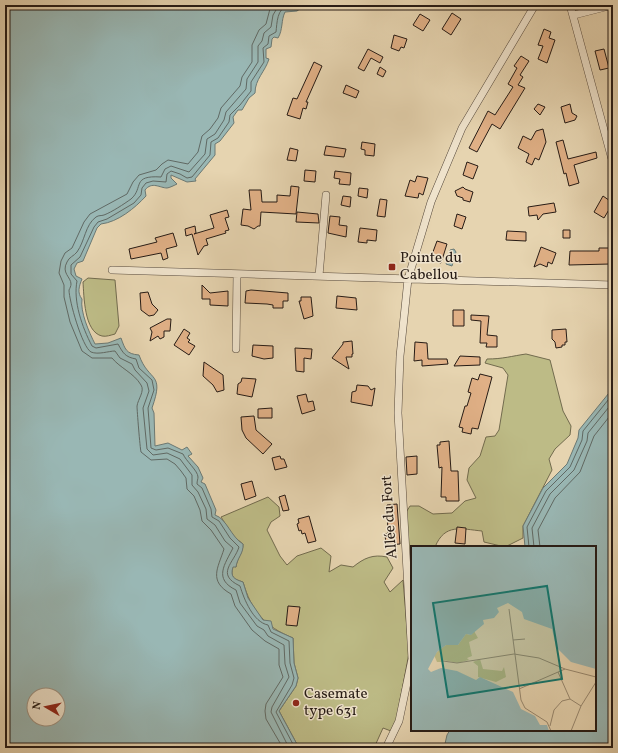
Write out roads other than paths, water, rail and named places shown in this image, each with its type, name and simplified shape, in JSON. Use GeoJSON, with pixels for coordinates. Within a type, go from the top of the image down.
{"type":"FeatureCollection","features":[{"type":"Feature","properties":{"kind":"street","name":"Allée du Fort"},"geometry":{"type":"LineString","coordinates":[[411,641],[398,413],[400,356],[408,279],[431,202],[462,128],[535,5]]}},
{"type":"Feature","properties":{"kind":"street"},"geometry":{"type":"LineString","coordinates":[[570,5],[574,15],[613,163]]}},
{"type":"Feature","properties":{"kind":"street"},"geometry":{"type":"LineString","coordinates":[[574,15],[613,5]]}},
{"type":"Feature","properties":{"kind":"street"},"geometry":{"type":"LineString","coordinates":[[319,276],[326,195]]}},
{"type":"Feature","properties":{"kind":"street"},"geometry":{"type":"LineString","coordinates":[[112,270],[613,285]]}},
{"type":"Feature","properties":{"kind":"street"},"geometry":{"type":"LineString","coordinates":[[236,349],[237,274]]}},
{"type":"Feature","properties":{"kind":"street","name":"Allée du Fort"},"geometry":{"type":"LineString","coordinates":[[386,748],[395,732],[400,716],[411,664]]}},
{"type":"Feature","properties":{"kind":"water"},"geometry":{"type":"Polygon","coordinates":[[[5,5],[305,5],[297,11],[285,12],[281,32],[278,38],[274,37],[272,39],[271,47],[266,49],[266,58],[269,59],[258,80],[255,93],[249,98],[242,110],[238,110],[233,117],[234,123],[220,141],[215,144],[215,155],[195,179],[196,181],[187,182],[171,175],[171,178],[177,184],[167,188],[153,185],[148,187],[145,190],[146,196],[131,210],[114,220],[101,224],[97,228],[83,261],[77,263],[74,269],[76,276],[82,279],[79,292],[82,299],[82,310],[95,344],[108,343],[121,338],[129,352],[139,355],[143,364],[156,382],[156,396],[152,408],[154,413],[155,446],[168,443],[182,450],[187,447],[192,454],[188,456],[198,467],[203,478],[201,482],[205,484],[216,510],[215,515],[223,520],[235,537],[243,544],[236,567],[233,567],[232,575],[235,579],[243,582],[248,598],[263,620],[271,621],[273,629],[293,638],[294,663],[298,678],[296,686],[279,711],[299,748],[5,748],[5,5]]]}},
{"type":"Feature","properties":{"kind":"water"},"geometry":{"type":"Polygon","coordinates":[[[454,249],[456,252],[452,266],[446,264],[450,250],[454,249]]]}},
{"type":"Feature","properties":{"kind":"water"},"geometry":{"type":"Polygon","coordinates":[[[613,388],[613,748],[444,748],[449,731],[596,731],[596,546],[525,546],[523,526],[543,488],[567,464],[578,438],[579,430],[613,388]]]}},
{"type":"Feature","properties":{"kind":"place","name":"Pointe du Cabellou"},"geometry":{"type":"Point","coordinates":[392,267]}},
{"type":"Feature","properties":{"kind":"place","name":"Casemate type 631"},"geometry":{"type":"Point","coordinates":[296,703]}}]}
